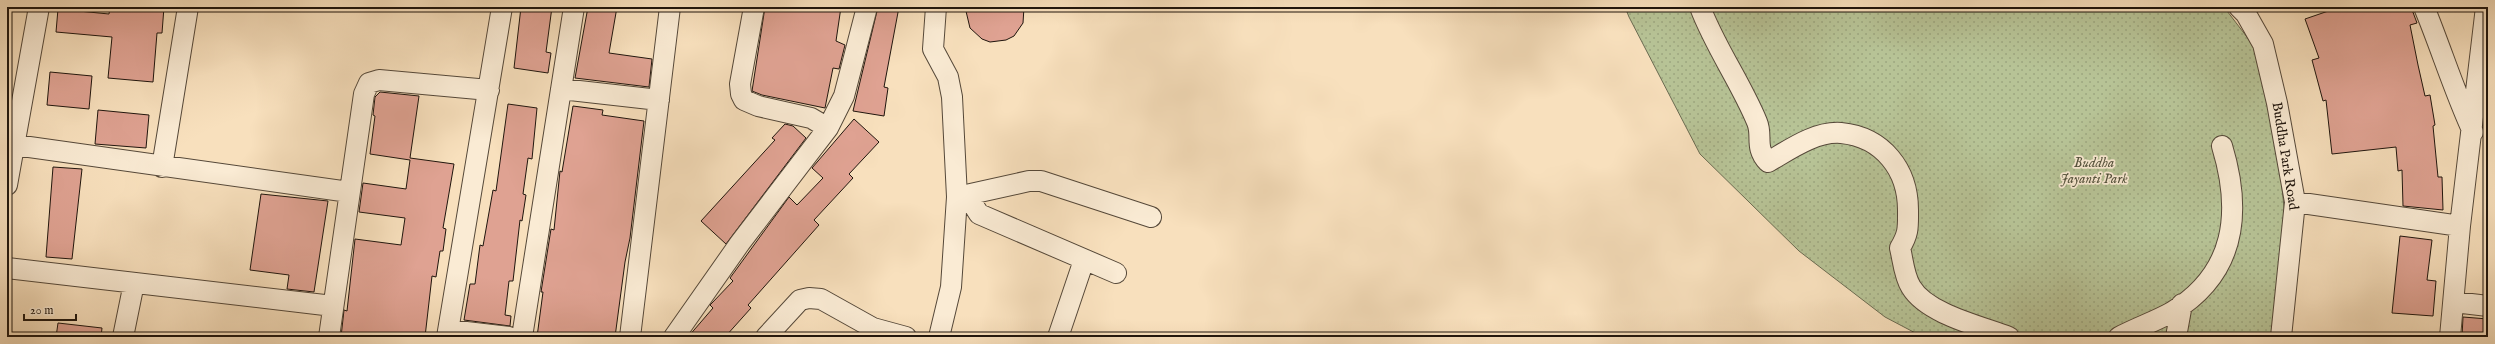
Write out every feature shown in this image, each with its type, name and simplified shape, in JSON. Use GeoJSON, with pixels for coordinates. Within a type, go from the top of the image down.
{"type":"FeatureCollection","features":[{"type":"Feature","properties":{"kind":"street"},"geometry":{"type":"LineString","coordinates":[[7,185],[39,7]]}},
{"type":"Feature","properties":{"kind":"street"},"geometry":{"type":"LineString","coordinates":[[162,167],[188,7]]}},
{"type":"Feature","properties":{"kind":"street"},"geometry":{"type":"LineString","coordinates":[[502,7],[448,333],[509,337]]}},
{"type":"Feature","properties":{"kind":"street"},"geometry":{"type":"LineString","coordinates":[[522,337],[574,7]]}},
{"type":"Feature","properties":{"kind":"street"},"geometry":{"type":"LineString","coordinates":[[630,337],[670,7]]}},
{"type":"Feature","properties":{"kind":"street"},"geometry":{"type":"LineString","coordinates":[[754,7],[740,84],[741,94],[744,100],[758,106],[811,118],[828,128]]}},
{"type":"Feature","properties":{"kind":"street"},"geometry":{"type":"LineString","coordinates":[[674,337],[740,243],[828,128],[844,96],[867,7]]}},
{"type":"Feature","properties":{"kind":"street"},"geometry":{"type":"LineString","coordinates":[[936,7],[933,49],[948,77],[952,97],[962,196],[951,287],[939,337]]}},
{"type":"Feature","properties":{"kind":"street"},"geometry":{"type":"LineString","coordinates":[[1700,7],[1758,124],[1759,146],[1763,157],[1768,162],[1822,135],[1841,133],[1861,137],[1883,149],[1896,163],[1905,182],[1908,198],[1908,235],[1900,248],[1910,285],[1918,297],[1932,307],[2009,337]]}},
{"type":"Feature","properties":{"kind":"street","name":"Buddha Park Road"},"geometry":{"type":"LineString","coordinates":[[2239,7],[2246,14],[2263,44],[2277,103],[2295,202],[2281,337]]}},
{"type":"Feature","properties":{"kind":"street"},"geometry":{"type":"LineString","coordinates":[[2424,7],[2438,39],[2455,94],[2473,132]]}},
{"type":"Feature","properties":{"kind":"street"},"geometry":{"type":"LineString","coordinates":[[2450,337],[2460,226],[2473,132],[2486,7]]}},
{"type":"Feature","properties":{"kind":"street"},"geometry":{"type":"LineString","coordinates":[[329,337],[364,94],[368,83],[379,80],[489,90]]}},
{"type":"Feature","properties":{"kind":"street"},"geometry":{"type":"LineString","coordinates":[[562,89],[659,100]]}},
{"type":"Feature","properties":{"kind":"street"},"geometry":{"type":"LineString","coordinates":[[15,145],[162,167],[349,192]]}},
{"type":"Feature","properties":{"kind":"street"},"geometry":{"type":"LineString","coordinates":[[2120,337],[2172,312],[2214,275],[2224,254],[2231,229],[2233,204],[2231,176],[2222,146]]}},
{"type":"Feature","properties":{"kind":"street"},"geometry":{"type":"LineString","coordinates":[[962,196],[1030,181],[1041,181],[1151,217]]}},
{"type":"Feature","properties":{"kind":"street"},"geometry":{"type":"LineString","coordinates":[[962,196],[979,214],[1084,260],[1116,272]]}},
{"type":"Feature","properties":{"kind":"street"},"geometry":{"type":"LineString","coordinates":[[2295,202],[2460,226]]}},
{"type":"Feature","properties":{"kind":"street"},"geometry":{"type":"LineString","coordinates":[[1058,337],[1084,260]]}},
{"type":"Feature","properties":{"kind":"street"},"geometry":{"type":"LineString","coordinates":[[7,268],[333,306]]}},
{"type":"Feature","properties":{"kind":"street"},"geometry":{"type":"LineString","coordinates":[[123,337],[134,283]]}},
{"type":"Feature","properties":{"kind":"street"},"geometry":{"type":"LineString","coordinates":[[766,337],[800,300],[809,298],[821,299],[869,333],[906,337]]}},
{"type":"Feature","properties":{"kind":"street"},"geometry":{"type":"LineString","coordinates":[[2454,302],[2488,306]]}},
{"type":"Feature","properties":{"kind":"street"},"geometry":{"type":"LineString","coordinates":[[2176,337],[2182,304]]}},
{"type":"Feature","properties":{"kind":"green space","name":"Buddha Jayanti Park"},"geometry":{"type":"Polygon","coordinates":[[[1625,7],[2224,7],[2253,45],[2277,139],[2285,217],[2271,337],[1923,337],[1885,317],[1799,251],[1700,154],[1625,7]]]}},
{"type":"Feature","properties":{"kind":"building"},"geometry":{"type":"Polygon","coordinates":[[[110,7],[164,7],[162,33],[157,33],[153,82],[108,78],[112,37],[56,32],[58,9],[109,14],[110,7]]]}},
{"type":"Feature","properties":{"kind":"building"},"geometry":{"type":"Polygon","coordinates":[[[521,7],[552,7],[546,52],[551,53],[548,73],[514,68],[521,7]]]}},
{"type":"Feature","properties":{"kind":"building"},"geometry":{"type":"Polygon","coordinates":[[[588,7],[617,7],[609,53],[652,59],[649,87],[575,78],[588,7]]]}},
{"type":"Feature","properties":{"kind":"building"},"geometry":{"type":"Polygon","coordinates":[[[765,7],[841,7],[836,41],[845,45],[839,69],[833,68],[825,108],[762,95],[752,91],[765,7]]]}},
{"type":"Feature","properties":{"kind":"building"},"geometry":{"type":"Polygon","coordinates":[[[878,7],[899,7],[884,87],[888,88],[884,116],[853,111],[878,7]]]}},
{"type":"Feature","properties":{"kind":"building"},"geometry":{"type":"Polygon","coordinates":[[[965,7],[1024,7],[1023,23],[1014,36],[1006,40],[990,42],[982,39],[970,28],[965,7]]]}},
{"type":"Feature","properties":{"kind":"building"},"geometry":{"type":"Polygon","coordinates":[[[2340,7],[2411,7],[2417,23],[2410,25],[2418,65],[2425,96],[2430,95],[2435,125],[2433,126],[2438,177],[2442,177],[2443,210],[2403,206],[2402,170],[2398,171],[2396,147],[2332,154],[2326,100],[2323,101],[2312,60],[2319,58],[2305,19],[2340,7]]]}},
{"type":"Feature","properties":{"kind":"building"},"geometry":{"type":"Polygon","coordinates":[[[50,72],[92,76],[89,109],[47,105],[50,72]]]}},
{"type":"Feature","properties":{"kind":"building"},"geometry":{"type":"Polygon","coordinates":[[[380,92],[419,96],[410,158],[454,164],[443,228],[446,229],[443,251],[440,251],[436,277],[432,276],[425,337],[341,337],[344,310],[347,311],[355,239],[401,245],[405,218],[359,212],[363,183],[406,189],[410,160],[370,154],[375,116],[373,115],[375,97],[380,92]]]}},
{"type":"Feature","properties":{"kind":"building"},"geometry":{"type":"Polygon","coordinates":[[[508,104],[537,108],[532,159],[528,158],[523,194],[526,195],[522,221],[520,220],[513,281],[509,281],[505,315],[511,316],[510,326],[464,320],[470,284],[475,284],[480,245],[483,246],[493,190],[496,191],[508,104]]]}},
{"type":"Feature","properties":{"kind":"building"},"geometry":{"type":"Polygon","coordinates":[[[573,106],[603,110],[602,115],[644,121],[630,238],[625,262],[615,337],[537,337],[543,292],[541,292],[551,229],[554,230],[560,171],[562,172],[573,106]]]}},
{"type":"Feature","properties":{"kind":"building"},"geometry":{"type":"Polygon","coordinates":[[[98,110],[149,115],[146,148],[95,144],[98,110]]]}},
{"type":"Feature","properties":{"kind":"building"},"geometry":{"type":"Polygon","coordinates":[[[854,119],[879,142],[849,174],[853,178],[814,220],[819,225],[748,305],[751,308],[725,337],[688,337],[713,308],[710,305],[733,281],[730,278],[789,197],[797,205],[823,178],[812,168],[854,119]]]}},
{"type":"Feature","properties":{"kind":"building"},"geometry":{"type":"Polygon","coordinates":[[[785,124],[793,126],[806,138],[726,244],[701,221],[775,140],[772,138],[785,124]]]}},
{"type":"Feature","properties":{"kind":"building"},"geometry":{"type":"Polygon","coordinates":[[[53,167],[82,169],[72,259],[46,257],[53,167]]]}},
{"type":"Feature","properties":{"kind":"building"},"geometry":{"type":"Polygon","coordinates":[[[261,194],[328,201],[314,292],[287,289],[289,275],[250,270],[261,194]]]}},
{"type":"Feature","properties":{"kind":"building"},"geometry":{"type":"Polygon","coordinates":[[[2400,236],[2432,240],[2427,280],[2436,281],[2433,316],[2392,313],[2400,236]]]}},
{"type":"Feature","properties":{"kind":"building"},"geometry":{"type":"Polygon","coordinates":[[[2463,317],[2488,319],[2488,337],[2462,337],[2463,317]]]}},
{"type":"Feature","properties":{"kind":"building"},"geometry":{"type":"Polygon","coordinates":[[[58,323],[102,328],[101,337],[56,337],[58,323]]]}}]}
